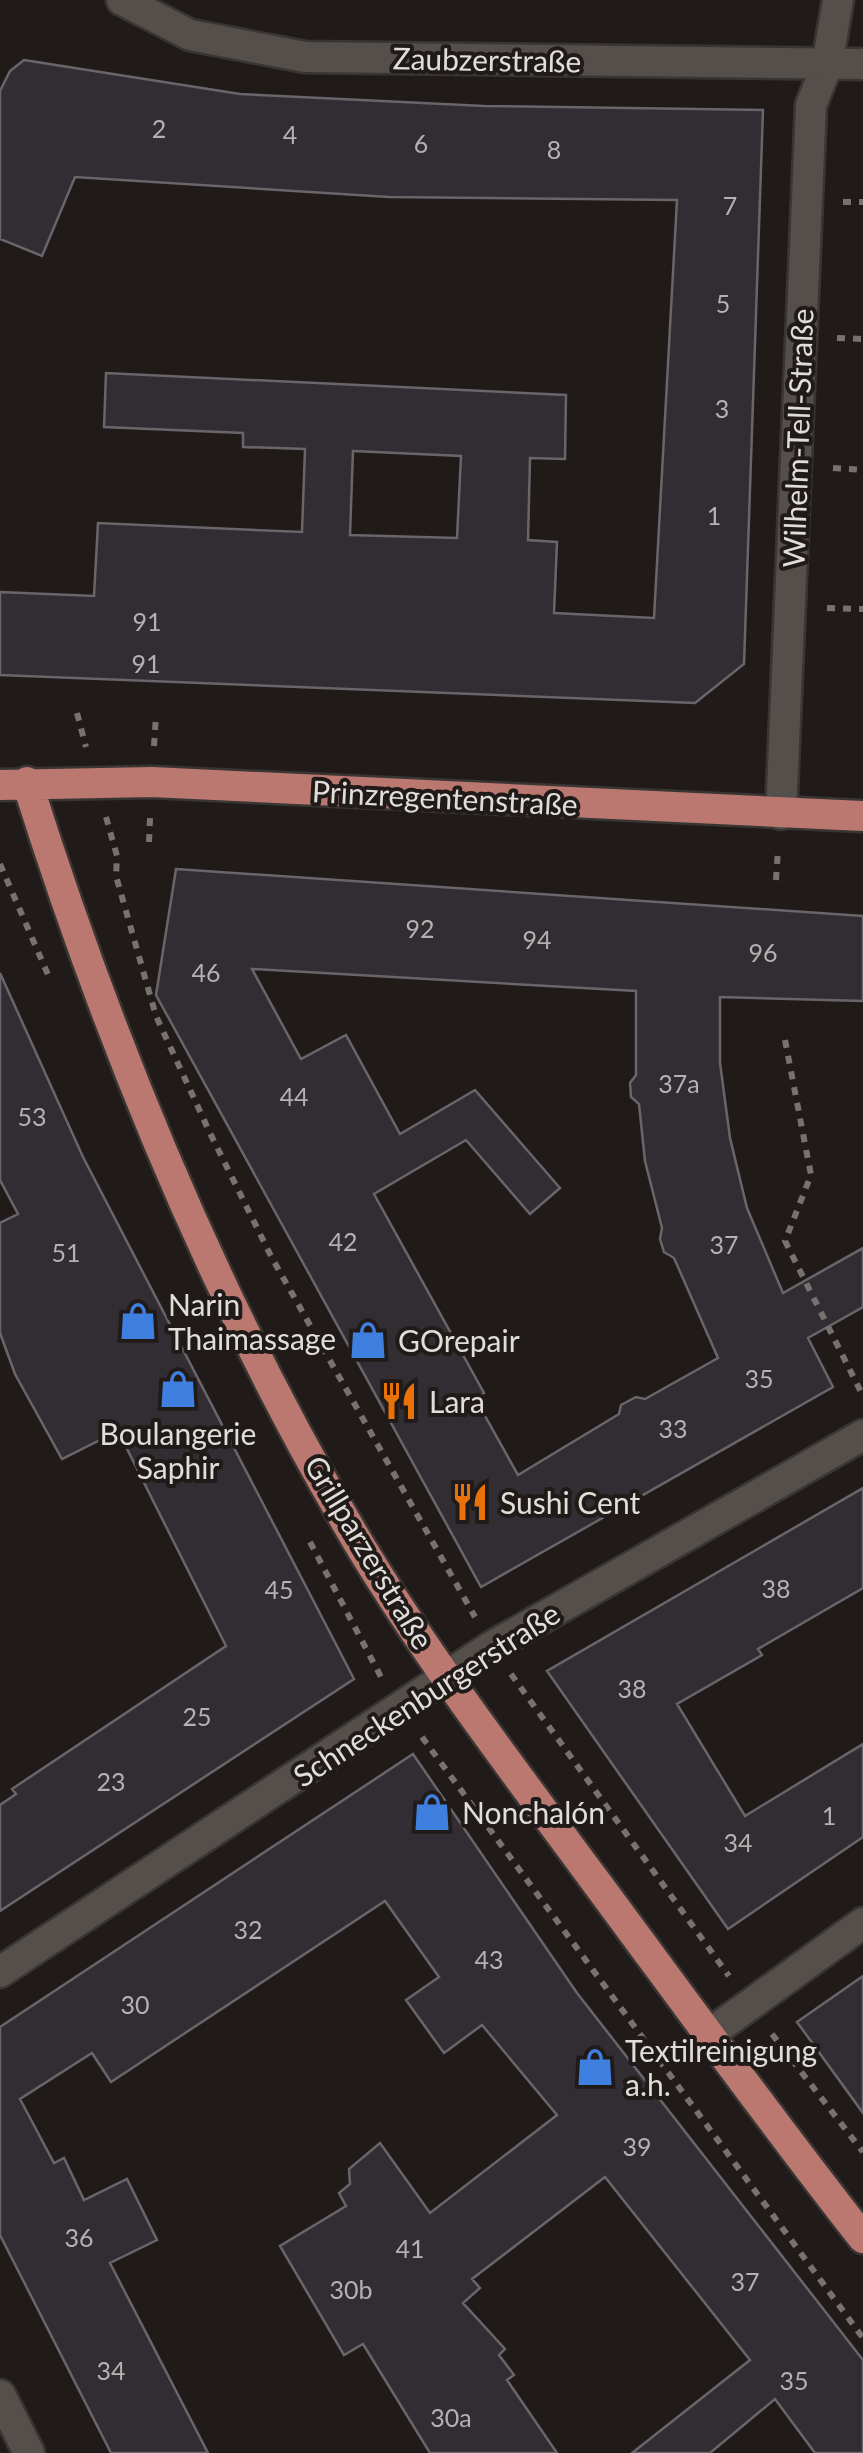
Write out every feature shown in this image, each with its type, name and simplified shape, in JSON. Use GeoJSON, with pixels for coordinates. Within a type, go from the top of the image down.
{"type":"FeatureCollection","features":[{"type":"Feature","properties":{"kind":"main road","name":"Prinzregentenstraße"},"geometry":{"type":"LineString","coordinates":[[9,780],[152,782],[863,816]]}},
{"type":"Feature","properties":{"kind":"main road","name":"Grillparzerstraße"},"geometry":{"type":"LineString","coordinates":[[9,780],[224,1286],[359,1543],[446,1678],[708,2035],[863,2238]]}},
{"type":"Feature","properties":{"kind":"street","name":"Zaubzerstraße"},"geometry":{"type":"LineString","coordinates":[[122,0],[190,35],[305,57],[863,64]]}},
{"type":"Feature","properties":{"kind":"street","name":"Wilhelm-Tell-Straße"},"geometry":{"type":"LineString","coordinates":[[781,814],[811,105],[827,65],[838,0]]}},
{"type":"Feature","properties":{"kind":"street","name":"Schneckenburgerstraße"},"geometry":{"type":"LineString","coordinates":[[0,1972],[491,1647],[863,1435]]}},
{"type":"Feature","properties":{"kind":"street"},"geometry":{"type":"LineString","coordinates":[[708,2035],[863,1923]]}},
{"type":"Feature","properties":{"kind":"street"},"geometry":{"type":"LineString","coordinates":[[0,2395],[29,2453]]}},
{"type":"Feature","properties":{"kind":"path"},"geometry":{"type":"LineString","coordinates":[[116,856],[116,876],[156,1016],[210,1133],[272,1258],[491,1647],[749,2004],[863,2152]]}},
{"type":"Feature","properties":{"kind":"path"},"geometry":{"type":"LineString","coordinates":[[785,1040],[811,1175],[785,1241],[863,1396]]}},
{"type":"Feature","properties":{"kind":"building"},"geometry":{"type":"Polygon","coordinates":[[[24,60],[240,94],[484,106],[763,110],[744,664],[695,703],[0,675],[0,592],[94,596],[98,523],[302,532],[305,449],[243,447],[243,433],[104,427],[106,373],[566,395],[565,459],[530,458],[528,540],[557,542],[554,613],[654,618],[677,200],[389,197],[75,177],[42,256],[0,239],[0,91],[10,71],[24,60]],[[353,451],[350,535],[457,538],[461,456],[353,451]]]}},
{"type":"Feature","properties":{"kind":"building"},"geometry":{"type":"Polygon","coordinates":[[[176,869],[863,916],[863,1001],[720,997],[720,1063],[730,1138],[747,1208],[783,1293],[863,1248],[863,1307],[808,1338],[833,1387],[481,1587],[156,995],[176,869]],[[252,969],[301,1059],[346,1035],[400,1134],[475,1090],[560,1188],[530,1214],[466,1140],[374,1194],[484,1393],[475,1398],[518,1475],[619,1414],[621,1405],[636,1397],[645,1399],[718,1358],[674,1258],[664,1252],[660,1239],[662,1228],[645,1161],[639,1104],[631,1097],[630,1083],[636,1075],[636,991],[252,969]]]}},
{"type":"Feature","properties":{"kind":"building"},"geometry":{"type":"Polygon","coordinates":[[[0,973],[83,1157],[354,1679],[0,1911],[0,1805],[16,1794],[12,1789],[226,1646],[118,1431],[62,1459],[15,1374],[0,1333],[0,1223],[18,1214],[0,1180],[0,973]]]}},
{"type":"Feature","properties":{"kind":"building"},"geometry":{"type":"Polygon","coordinates":[[[863,1488],[863,1588],[758,1649],[762,1655],[677,1704],[745,1816],[863,1744],[863,1837],[728,1929],[547,1671],[863,1488]]]}},
{"type":"Feature","properties":{"kind":"building"},"geometry":{"type":"Polygon","coordinates":[[[413,1754],[577,1993],[863,2360],[863,2453],[815,2453],[775,2399],[710,2453],[632,2453],[750,2360],[605,2177],[472,2279],[480,2288],[463,2303],[505,2349],[499,2355],[514,2375],[507,2380],[557,2453],[430,2453],[363,2344],[344,2355],[280,2246],[346,2206],[339,2193],[350,2184],[349,2169],[380,2143],[430,2213],[557,2115],[482,2025],[444,2053],[406,2000],[439,1977],[385,1901],[111,2082],[92,2053],[20,2099],[54,2163],[64,2158],[84,2200],[127,2179],[157,2240],[110,2263],[208,2453],[111,2453],[0,2235],[0,2027],[413,1754]]]}},
{"type":"Feature","properties":{"kind":"building"},"geometry":{"type":"Polygon","coordinates":[[[863,1976],[863,2113],[797,2022],[863,1976]]]}},
{"type":"Feature","properties":{"kind":"place","name":"Narin Thaimassage"},"geometry":{"type":"Point","coordinates":[138,1321]}},
{"type":"Feature","properties":{"kind":"place","name":"GOrepair"},"geometry":{"type":"Point","coordinates":[368,1340]}},
{"type":"Feature","properties":{"kind":"place","name":"Boulangerie Saphir"},"geometry":{"type":"Point","coordinates":[178,1389]}},
{"type":"Feature","properties":{"kind":"place","name":"Lara"},"geometry":{"type":"Point","coordinates":[399,1401]}},
{"type":"Feature","properties":{"kind":"place","name":"Sushi Cent"},"geometry":{"type":"Point","coordinates":[470,1502]}},
{"type":"Feature","properties":{"kind":"place","name":"Nonchalón"},"geometry":{"type":"Point","coordinates":[432,1812]}},
{"type":"Feature","properties":{"kind":"place","name":"Textilreinigung a.h."},"geometry":{"type":"Point","coordinates":[595,2067]}}]}
